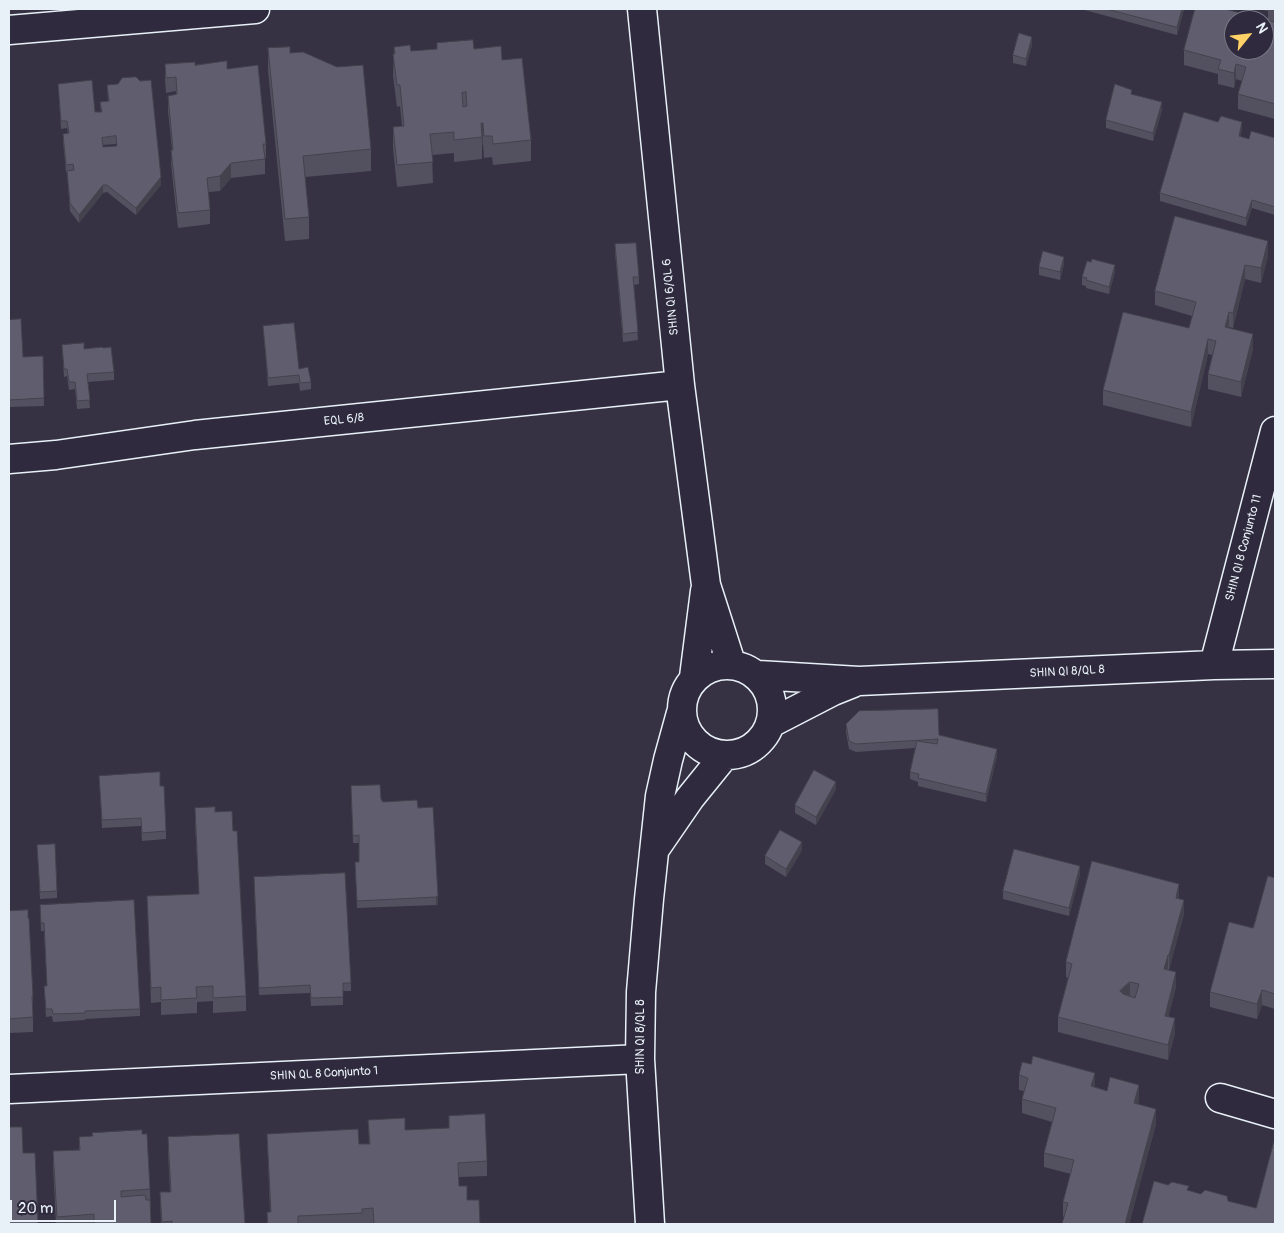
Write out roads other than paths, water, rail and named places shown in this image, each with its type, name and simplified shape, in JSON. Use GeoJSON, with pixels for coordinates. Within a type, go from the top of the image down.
{"type":"FeatureCollection","features":[{"type":"Feature","properties":{"kind":"street"},"geometry":{"type":"LineString","coordinates":[[9,30],[255,9]]}},
{"type":"Feature","properties":{"kind":"street","name":"SHIN QI 6/QL 6"},"geometry":{"type":"LineString","coordinates":[[642,9],[680,386],[706,585],[731,663]]}},
{"type":"Feature","properties":{"kind":"street","name":"EQL 6/8"},"geometry":{"type":"LineString","coordinates":[[9,459],[56,455],[195,435],[680,386]]}},
{"type":"Feature","properties":{"kind":"street","name":"SHIN QI 8 Conjunto 11"},"geometry":{"type":"LineString","coordinates":[[1214,665],[1275,431]]}},
{"type":"Feature","properties":{"kind":"street","name":"SHIN QI 6/QL 6"},"geometry":{"type":"LineString","coordinates":[[694,677],[706,585]]}},
{"type":"Feature","properties":{"kind":"street"},"geometry":{"type":"LineString","coordinates":[[731,663],[745,667],[758,675],[772,698],[771,723],[761,741],[745,752],[724,756],[703,750],[688,734],[681,714],[683,694],[694,677],[711,666],[731,663]]}},
{"type":"Feature","properties":{"kind":"street","name":"SHIN QI 8/QL 8"},"geometry":{"type":"LineString","coordinates":[[758,675],[859,681],[1275,664]]}},
{"type":"Feature","properties":{"kind":"street","name":"SHIN QI 8/QL 8"},"geometry":{"type":"LineString","coordinates":[[771,723],[833,691],[859,681]]}},
{"type":"Feature","properties":{"kind":"street","name":"SHIN QI 8/QL 8"},"geometry":{"type":"LineString","coordinates":[[650,1224],[640,1059],[641,992],[660,796],[681,714]]}},
{"type":"Feature","properties":{"kind":"street","name":"SHIN QI 8/QL 8"},"geometry":{"type":"LineString","coordinates":[[654,849],[690,798],[724,756]]}},
{"type":"Feature","properties":{"kind":"street","name":"SHIN QL 8 Conjunto 1"},"geometry":{"type":"LineString","coordinates":[[9,1089],[640,1059]]}},
{"type":"Feature","properties":{"kind":"street"},"geometry":{"type":"LineString","coordinates":[[1220,1098],[1275,1114]]}}]}
